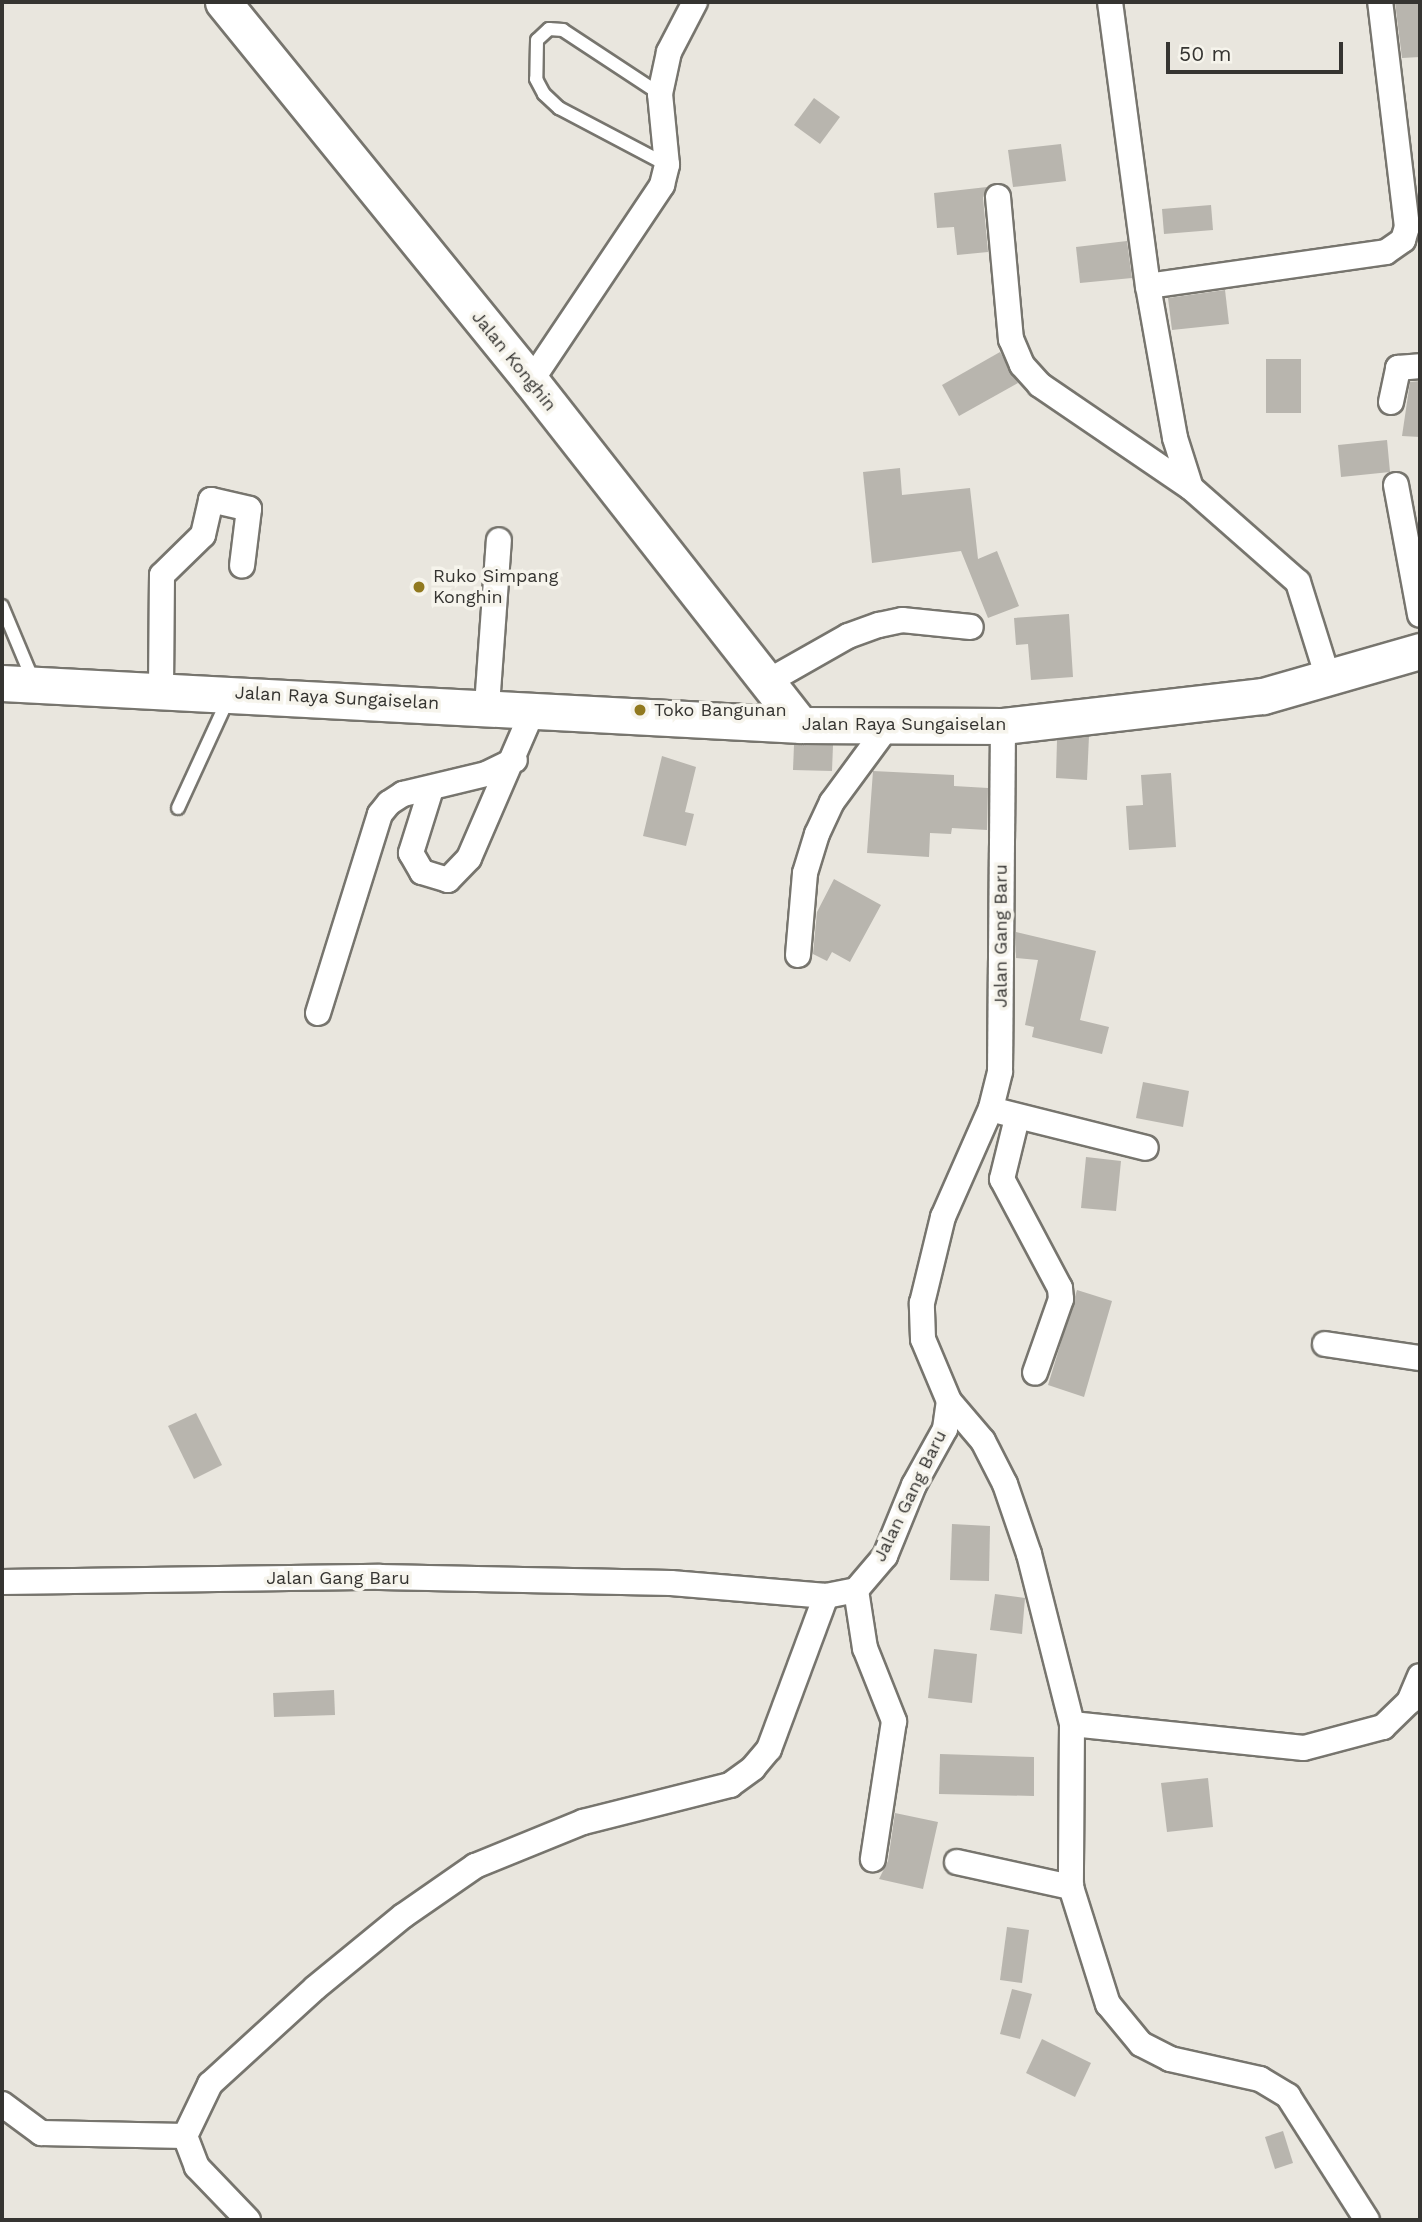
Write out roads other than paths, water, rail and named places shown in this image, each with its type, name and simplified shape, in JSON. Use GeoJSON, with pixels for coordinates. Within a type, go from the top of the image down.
{"type":"FeatureCollection","features":[{"type":"Feature","properties":{"kind":"main road","name":"Jalan Konghin"},"geometry":{"type":"LineString","coordinates":[[223,2],[531,381],[801,725]]}},
{"type":"Feature","properties":{"kind":"main road","name":"Jalan Raya Sungaiselan"},"geometry":{"type":"LineString","coordinates":[[18,684],[231,692],[801,725],[1003,726],[1214,705],[1328,678],[1420,651]]}},
{"type":"Feature","properties":{"kind":"street"},"geometry":{"type":"LineString","coordinates":[[531,381],[653,201],[667,165],[660,94],[669,52],[695,2]]}},
{"type":"Feature","properties":{"kind":"street"},"geometry":{"type":"LineString","coordinates":[[1111,2],[1148,286],[1175,438],[1191,488]]}},
{"type":"Feature","properties":{"kind":"street"},"geometry":{"type":"LineString","coordinates":[[1148,286],[1361,257],[1386,252],[1403,240],[1407,228],[1380,2]]}},
{"type":"Feature","properties":{"kind":"street"},"geometry":{"type":"LineString","coordinates":[[998,197],[1011,339],[1022,365],[1040,385],[1191,488],[1298,582],[1328,678]]}},
{"type":"Feature","properties":{"kind":"street"},"geometry":{"type":"LineString","coordinates":[[1391,402],[1398,368],[1420,366]]}},
{"type":"Feature","properties":{"kind":"street"},"geometry":{"type":"LineString","coordinates":[[1396,485],[1420,615]]}},
{"type":"Feature","properties":{"kind":"street"},"geometry":{"type":"LineString","coordinates":[[161,689],[162,575],[203,535],[211,500],[249,509],[242,566]]}},
{"type":"Feature","properties":{"kind":"street"},"geometry":{"type":"LineString","coordinates":[[487,706],[499,540]]}},
{"type":"Feature","properties":{"kind":"street"},"geometry":{"type":"LineString","coordinates":[[767,682],[848,635],[879,625],[902,621],[971,626]]}},
{"type":"Feature","properties":{"kind":"street"},"geometry":{"type":"LineString","coordinates":[[432,789],[411,853],[422,872],[448,880],[469,858],[515,760],[534,708]]}},
{"type":"Feature","properties":{"kind":"street","name":"Jalan Gang Baru"},"geometry":{"type":"LineString","coordinates":[[2,1582],[380,1577],[670,1583],[826,1596],[856,1590],[885,1556],[914,1485],[945,1429],[949,1401],[923,1339],[922,1303],[943,1217],[991,1108],[1000,1071],[1003,726]]}},
{"type":"Feature","properties":{"kind":"street"},"geometry":{"type":"LineString","coordinates":[[798,955],[805,873],[817,834],[832,802],[887,727]]}},
{"type":"Feature","properties":{"kind":"street"},"geometry":{"type":"LineString","coordinates":[[318,1013],[380,814],[403,794],[432,789],[515,760]]}},
{"type":"Feature","properties":{"kind":"street"},"geometry":{"type":"LineString","coordinates":[[991,1108],[1017,1118],[1146,1148]]}},
{"type":"Feature","properties":{"kind":"street"},"geometry":{"type":"LineString","coordinates":[[1017,1118],[1002,1179],[1060,1288],[1061,1299],[1035,1373]]}},
{"type":"Feature","properties":{"kind":"street"},"geometry":{"type":"LineString","coordinates":[[1325,1344],[1420,1358]]}},
{"type":"Feature","properties":{"kind":"street"},"geometry":{"type":"LineString","coordinates":[[949,1401],[983,1441],[1005,1484],[1029,1554],[1072,1724],[1070,1887],[1108,2004],[1140,2044],[1170,2059],[1260,2078],[1288,2096],[1367,2220]]}},
{"type":"Feature","properties":{"kind":"street"},"geometry":{"type":"LineString","coordinates":[[856,1590],[865,1648],[894,1721],[873,1859]]}},
{"type":"Feature","properties":{"kind":"street"},"geometry":{"type":"LineString","coordinates":[[248,2220],[197,2167],[185,2136],[210,2084],[254,2040],[403,1916],[475,1866],[583,1822],[730,1785],[753,1768],[769,1749],[826,1596]]}},
{"type":"Feature","properties":{"kind":"street"},"geometry":{"type":"LineString","coordinates":[[1072,1724],[1304,1748],[1384,1727],[1409,1702],[1420,1676]]}},
{"type":"Feature","properties":{"kind":"street"},"geometry":{"type":"LineString","coordinates":[[957,1862],[1070,1887]]}},
{"type":"Feature","properties":{"kind":"street"},"geometry":{"type":"LineString","coordinates":[[2,2104],[41,2133],[185,2136]]}},
{"type":"Feature","properties":{"kind":"lane"},"geometry":{"type":"LineString","coordinates":[[660,94],[563,30],[549,29],[537,40],[536,79],[544,94],[559,108],[667,165]]}},
{"type":"Feature","properties":{"kind":"lane"},"geometry":{"type":"LineString","coordinates":[[2,606],[18,684]]}},
{"type":"Feature","properties":{"kind":"lane"},"geometry":{"type":"LineString","coordinates":[[178,808],[231,692]]}},
{"type":"Feature","properties":{"kind":"place","name":"Ruko Simpang Konghin"},"geometry":{"type":"Point","coordinates":[419,587]}},
{"type":"Feature","properties":{"kind":"place","name":"Toko Bangunan"},"geometry":{"type":"Point","coordinates":[640,710]}}]}
